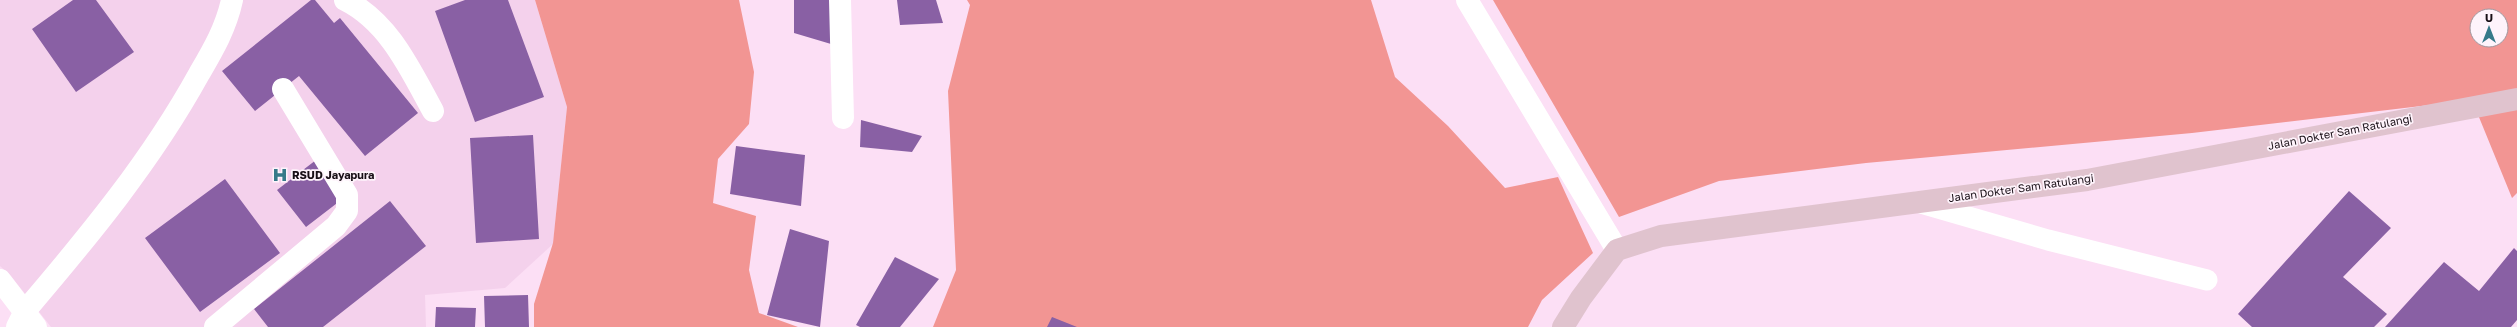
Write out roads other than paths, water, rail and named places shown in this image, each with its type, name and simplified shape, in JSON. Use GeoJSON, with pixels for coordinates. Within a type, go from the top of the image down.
{"type":"FeatureCollection","features":[{"type":"Feature","properties":{"kind":"main road","name":"Jalan Dokter Sam Ratulangi"},"geometry":{"type":"LineString","coordinates":[[1618,250],[1661,236],[2087,180],[2517,99]]}},
{"type":"Feature","properties":{"kind":"main road"},"geometry":{"type":"LineString","coordinates":[[1563,327],[1581,298],[1618,250]]}},
{"type":"Feature","properties":{"kind":"street"},"geometry":{"type":"LineString","coordinates":[[0,280],[26,322],[151,151],[191,89],[227,22],[232,0]]}},
{"type":"Feature","properties":{"kind":"street"},"geometry":{"type":"LineString","coordinates":[[345,0],[362,9],[401,52],[432,111]]}},
{"type":"Feature","properties":{"kind":"street"},"geometry":{"type":"LineString","coordinates":[[840,0],[843,118]]}},
{"type":"Feature","properties":{"kind":"street"},"geometry":{"type":"LineString","coordinates":[[1467,0],[1618,250]]}},
{"type":"Feature","properties":{"kind":"street"},"geometry":{"type":"LineString","coordinates":[[215,327],[336,226],[347,211],[347,195],[283,89]]}},
{"type":"Feature","properties":{"kind":"lane"},"geometry":{"type":"LineString","coordinates":[[1916,202],[2048,240],[2207,280]]}},
{"type":"Feature","properties":{"kind":"place","name":"RSUD Jayapura"},"geometry":{"type":"Point","coordinates":[280,175]}}]}
